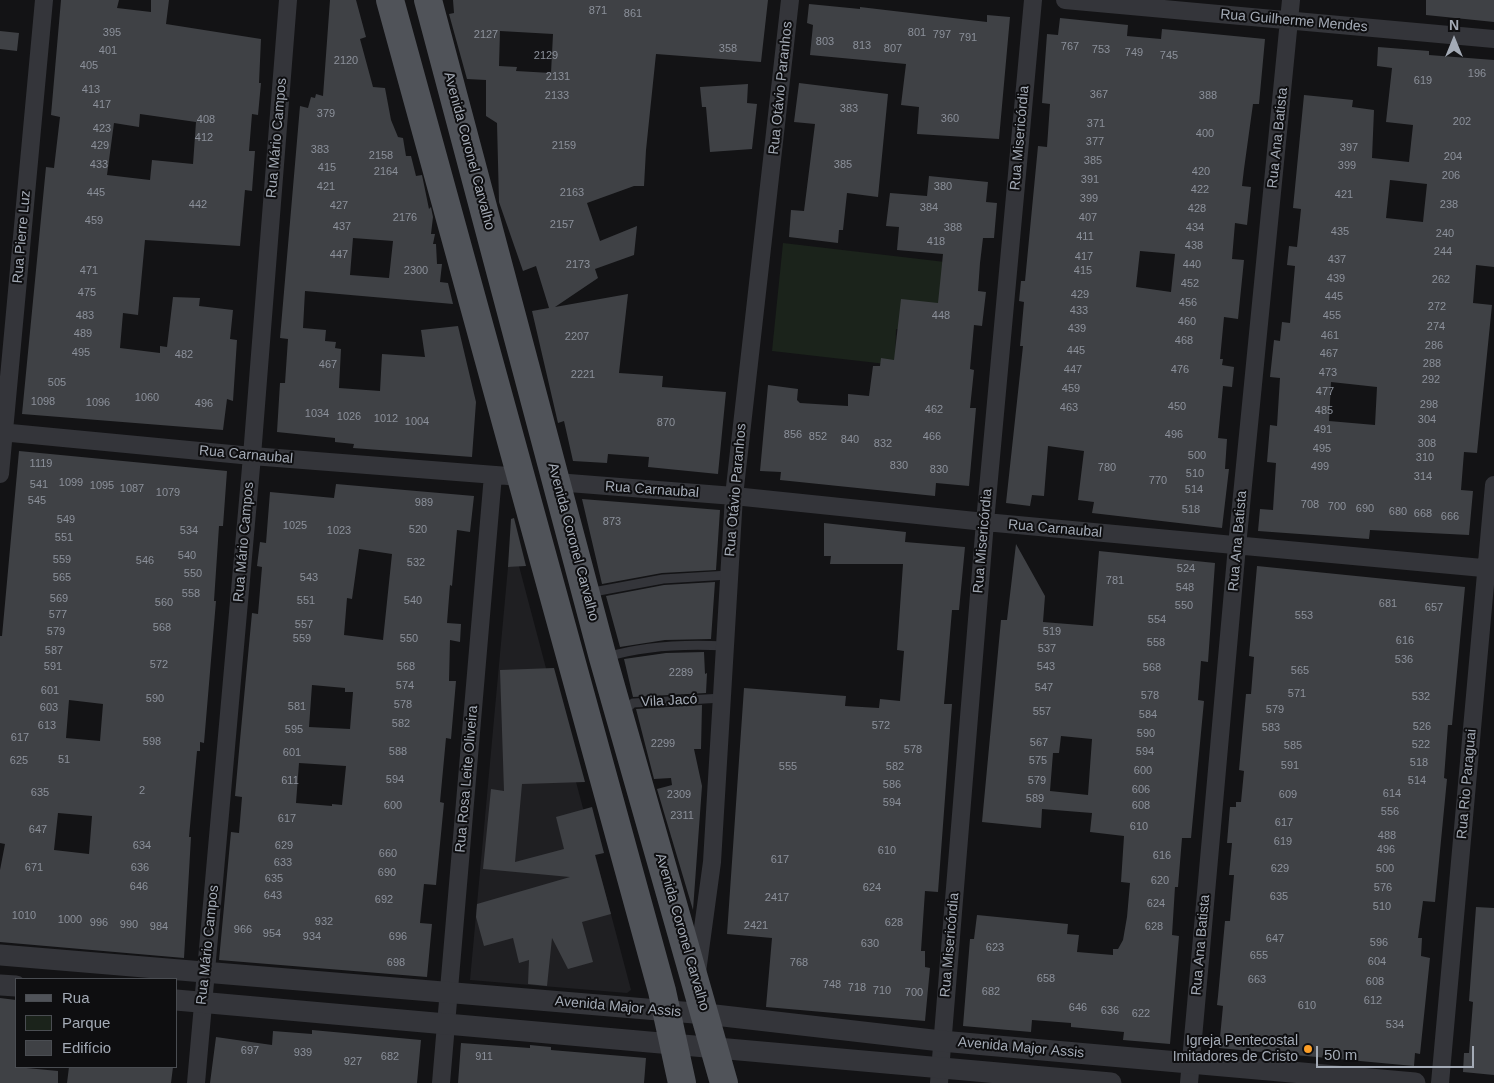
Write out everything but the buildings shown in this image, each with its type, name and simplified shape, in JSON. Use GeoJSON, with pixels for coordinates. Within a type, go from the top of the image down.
{"type":"FeatureCollection","features":[{"type":"Feature","properties":{"kind":"main road"},"geometry":{"type":"LineString","coordinates":[[390,0],[667,1012],[682,1083]]}},
{"type":"Feature","properties":{"kind":"main road","name":"Avenida Coronel Carvalho"},"geometry":{"type":"LineString","coordinates":[[428,0],[586,593],[724,1083]]}},
{"type":"Feature","properties":{"kind":"street","name":"Rua Pierre Luz"},"geometry":{"type":"LineString","coordinates":[[0,474],[2,432],[44,0]]}},
{"type":"Feature","properties":{"kind":"street","name":"Rua Mário Campos"},"geometry":{"type":"LineString","coordinates":[[196,1083],[252,456],[288,0]]}},
{"type":"Feature","properties":{"kind":"street","name":"Rua Otávio Paranhos"},"geometry":{"type":"LineString","coordinates":[[696,982],[712,862],[734,496],[790,0]]}},
{"type":"Feature","properties":{"kind":"street","name":"Rua Misericórdia"},"geometry":{"type":"LineString","coordinates":[[939,1075],[985,522],[1033,0]]}},
{"type":"Feature","properties":{"kind":"street","name":"Rua Guilherme Mendes"},"geometry":{"type":"LineString","coordinates":[[1064,0],[1494,39]]}},
{"type":"Feature","properties":{"kind":"street","name":"Rua Ana Batista"},"geometry":{"type":"LineString","coordinates":[[1189,1073],[1237,546],[1292,0]]}},
{"type":"Feature","properties":{"kind":"street","name":"Rua Carnaubal"},"geometry":{"type":"LineString","coordinates":[[2,432],[252,456],[521,477]]}},
{"type":"Feature","properties":{"kind":"street","name":"Rua Rosa Leite Oliveira"},"geometry":{"type":"LineString","coordinates":[[441,1083],[493,474]]}},
{"type":"Feature","properties":{"kind":"street","name":"Rua Carnaubal"},"geometry":{"type":"LineString","coordinates":[[556,482],[734,496],[985,522],[1490,568]]}},
{"type":"Feature","properties":{"kind":"street","name":"Rua Rio Paraguai"},"geometry":{"type":"LineString","coordinates":[[1440,1083],[1490,568],[1494,485]]}},
{"type":"Feature","properties":{"kind":"street","name":"Avenida Major Assis"},"geometry":{"type":"LineString","coordinates":[[0,955],[706,1014],[941,1041],[1189,1073],[1415,1083]]}},
{"type":"Feature","properties":{"kind":"street"},"geometry":{"type":"LineString","coordinates":[[0,985],[15,986]]}},
{"type":"Feature","properties":{"kind":"street","name":"Avenida Major Assis"},"geometry":{"type":"LineString","coordinates":[[178,1000],[715,1048],[939,1075],[1111,1083]]}},
{"type":"Feature","properties":{"kind":"lane"},"geometry":{"type":"LineString","coordinates":[[586,593],[663,579],[729,575]]}},
{"type":"Feature","properties":{"kind":"lane"},"geometry":{"type":"LineString","coordinates":[[604,658],[622,653],[660,649],[705,645],[725,646]]}},
{"type":"Feature","properties":{"kind":"lane","name":"Vila Jacó"},"geometry":{"type":"LineString","coordinates":[[620,715],[632,703],[723,698]]}},
{"type":"Feature","properties":{"kind":"shaded area"},"geometry":{"type":"Polygon","coordinates":[[[519,566],[631,990],[627,993],[470,980],[508,567],[519,566]]]}},
{"type":"Feature","properties":{"kind":"green space"},"geometry":{"type":"Polygon","coordinates":[[[783,243],[945,262],[944,292],[931,332],[896,329],[895,365],[772,351],[783,243]]]}},
{"type":"Feature","properties":{"kind":"place","name":"Igreja Pentecostal Imitadores de Cristo"},"geometry":{"type":"Point","coordinates":[1308,1049]}}]}
